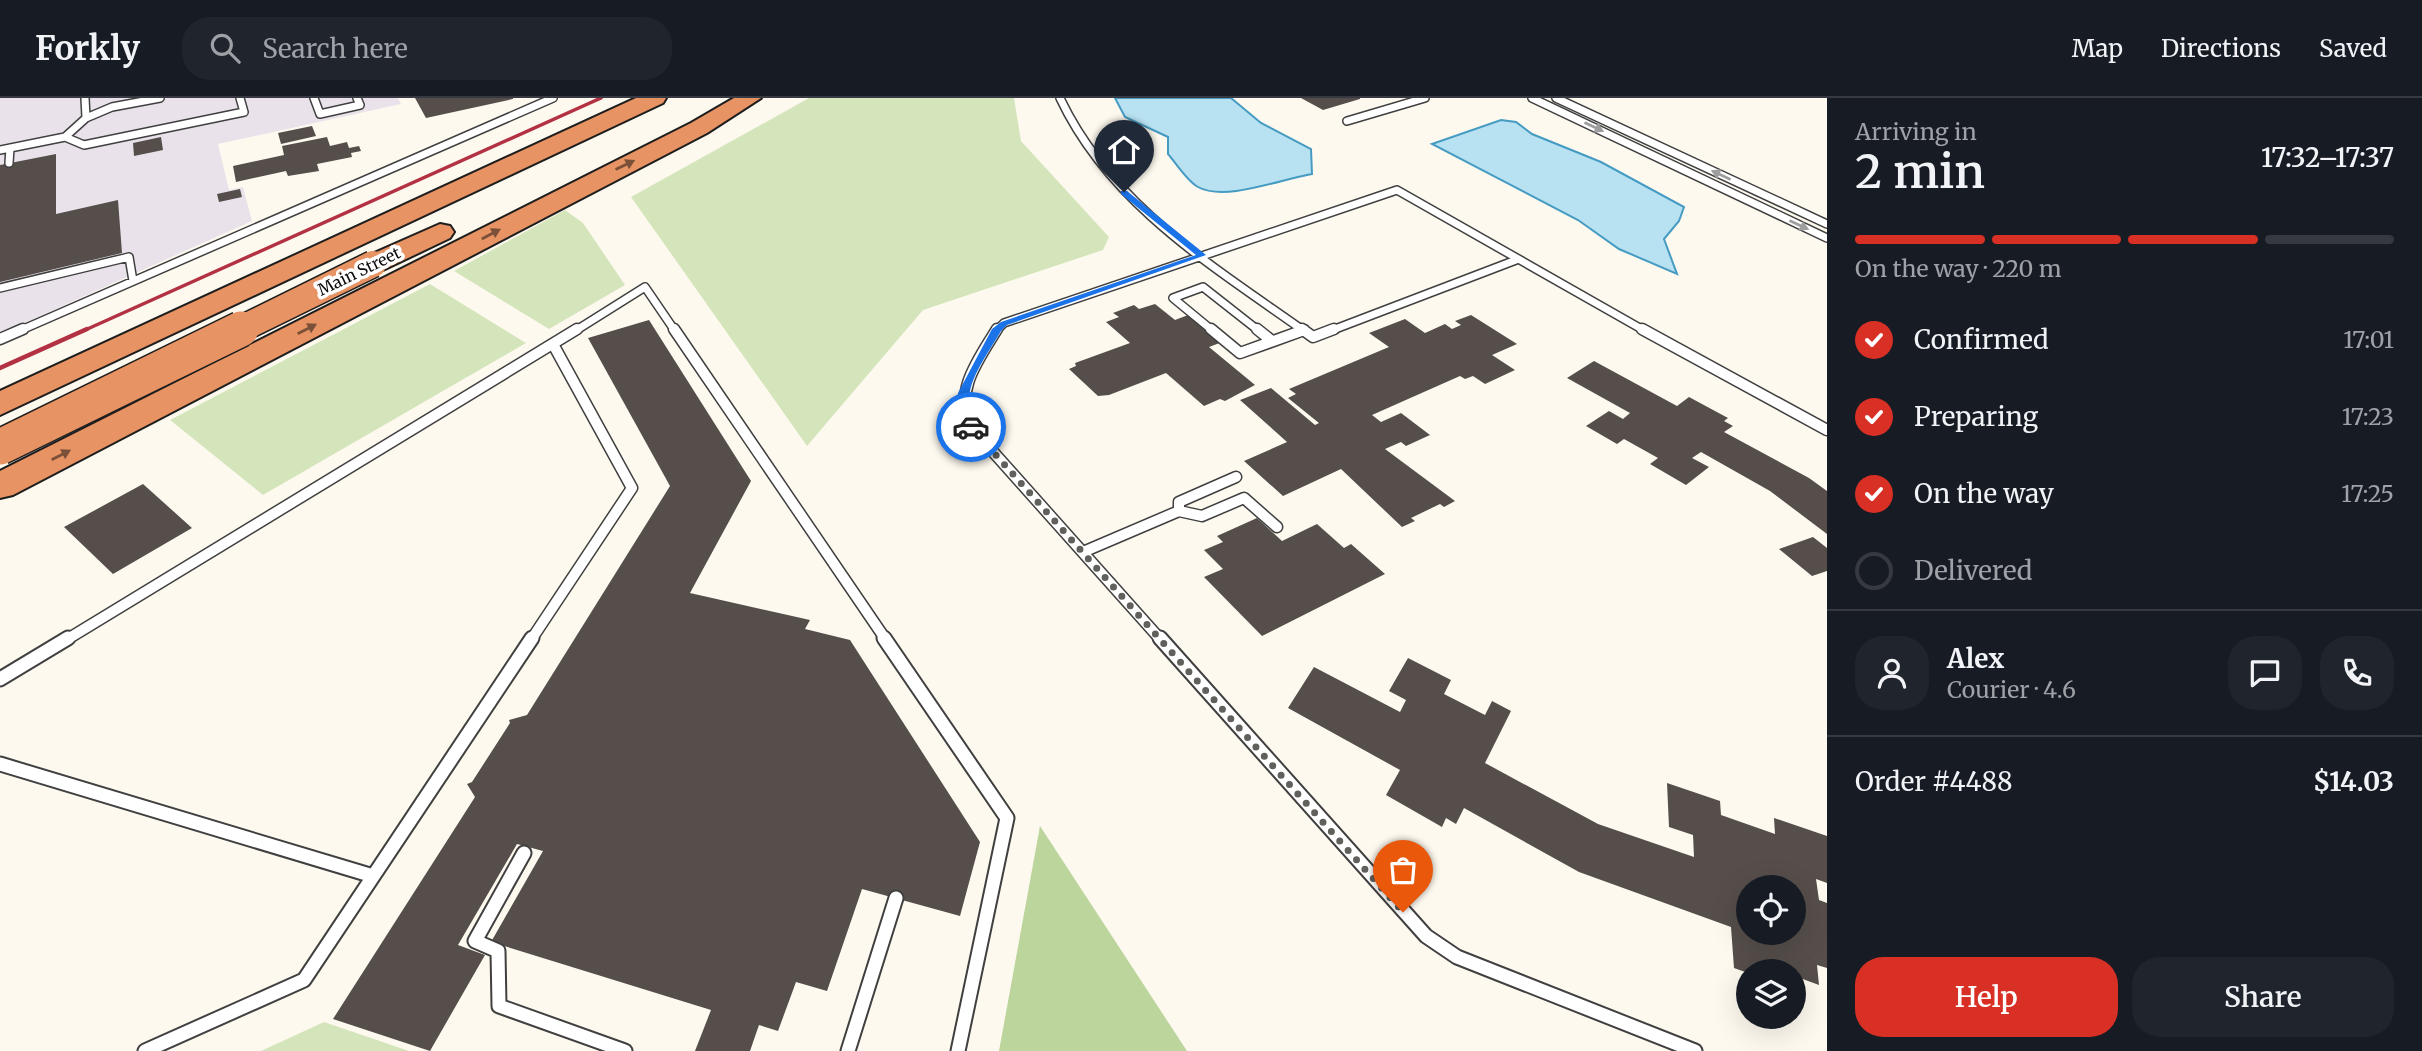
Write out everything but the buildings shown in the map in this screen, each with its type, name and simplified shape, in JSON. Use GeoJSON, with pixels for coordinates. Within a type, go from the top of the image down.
{"type":"FeatureCollection","features":[{"type":"Feature","properties":{"kind":"highway"},"geometry":{"type":"LineString","coordinates":[[0,404],[655,98]]}},
{"type":"Feature","properties":{"kind":"highway","name":"Main Street"},"geometry":{"type":"LineString","coordinates":[[0,447],[681,98]]}},
{"type":"Feature","properties":{"kind":"highway","name":"Main Street"},"geometry":{"type":"LineString","coordinates":[[0,425],[363,260],[466,220],[719,98]]}},
{"type":"Feature","properties":{"kind":"highway"},"geometry":{"type":"LineString","coordinates":[[0,486],[699,128],[750,98]]}},
{"type":"Feature","properties":{"kind":"highway"},"geometry":{"type":"LineString","coordinates":[[108,353],[199,317],[237,313],[259,317],[266,328],[261,342],[218,374]]}},
{"type":"Feature","properties":{"kind":"lane"},"geometry":{"type":"LineString","coordinates":[[85,98],[86,118]]}},
{"type":"Feature","properties":{"kind":"lane"},"geometry":{"type":"LineString","coordinates":[[0,150],[65,137],[86,118],[112,107],[160,98]]}},
{"type":"Feature","properties":{"kind":"lane"},"geometry":{"type":"LineString","coordinates":[[65,137],[85,145],[244,112],[240,98]]}},
{"type":"Feature","properties":{"kind":"lane"},"geometry":{"type":"LineString","coordinates":[[314,98],[320,114],[360,105],[357,98]]}},
{"type":"Feature","properties":{"kind":"lane"},"geometry":{"type":"LineString","coordinates":[[0,339],[553,98]]}},
{"type":"Feature","properties":{"kind":"lane"},"geometry":{"type":"LineString","coordinates":[[1059,98],[1083,144],[1134,202],[1313,337],[1516,260]]}},
{"type":"Feature","properties":{"kind":"lane"},"geometry":{"type":"LineString","coordinates":[[1347,121],[1425,98]]}},
{"type":"Feature","properties":{"kind":"lane"},"geometry":{"type":"LineString","coordinates":[[1532,98],[1827,238]]}},
{"type":"Feature","properties":{"kind":"lane"},"geometry":{"type":"LineString","coordinates":[[1556,98],[1827,224]]}},
{"type":"Feature","properties":{"kind":"lane"},"geometry":{"type":"LineString","coordinates":[[9,163],[10,148]]}},
{"type":"Feature","properties":{"kind":"lane"},"geometry":{"type":"LineString","coordinates":[[1695,1051],[1457,957],[1426,936],[970,426],[962,414],[962,393],[997,329],[1004,323],[1398,190],[1516,260],[1827,430]]}},
{"type":"Feature","properties":{"kind":"lane"},"geometry":{"type":"LineString","coordinates":[[0,288],[130,257],[133,281]]}},
{"type":"Feature","properties":{"kind":"lane"},"geometry":{"type":"LineString","coordinates":[[0,679],[554,346],[645,287],[1007,818],[958,1051]]}},
{"type":"Feature","properties":{"kind":"lane"},"geometry":{"type":"LineString","coordinates":[[1272,341],[1203,288],[1173,298],[1240,353],[1304,330]]}},
{"type":"Feature","properties":{"kind":"lane"},"geometry":{"type":"LineString","coordinates":[[145,1051],[304,980],[632,488],[554,346]]}},
{"type":"Feature","properties":{"kind":"lane"},"geometry":{"type":"LineString","coordinates":[[1179,511],[1179,502],[1236,477]]}},
{"type":"Feature","properties":{"kind":"lane"},"geometry":{"type":"LineString","coordinates":[[1083,552],[1179,511],[1202,516],[1244,498],[1277,527]]}},
{"type":"Feature","properties":{"kind":"lane"},"geometry":{"type":"LineString","coordinates":[[0,764],[373,876]]}},
{"type":"Feature","properties":{"kind":"lane"},"geometry":{"type":"LineString","coordinates":[[524,853],[475,941],[498,951],[499,1006],[625,1051]]}},
{"type":"Feature","properties":{"kind":"lane"},"geometry":{"type":"LineString","coordinates":[[848,1051],[896,898]]}},
{"type":"Feature","properties":{"kind":"shaded area"},"geometry":{"type":"Polygon","coordinates":[[[0,98],[398,98],[401,104],[218,144],[229,190],[243,187],[252,221],[0,334],[0,98]]]}},
{"type":"Feature","properties":{"kind":"green space"},"geometry":{"type":"Polygon","coordinates":[[[809,98],[1014,98],[1021,141],[1109,237],[1103,250],[923,310],[807,446],[631,197],[809,98]]]}},
{"type":"Feature","properties":{"kind":"green space"},"geometry":{"type":"Polygon","coordinates":[[[565,210],[583,223],[625,285],[549,329],[454,271],[565,210]]]}},
{"type":"Feature","properties":{"kind":"green space"},"geometry":{"type":"Polygon","coordinates":[[[430,284],[526,343],[263,495],[170,420],[430,284]]]}},
{"type":"Feature","properties":{"kind":"green space"},"geometry":{"type":"Polygon","coordinates":[[[1040,826],[1187,1051],[999,1051],[1040,826]]]}},
{"type":"Feature","properties":{"kind":"green space"},"geometry":{"type":"Polygon","coordinates":[[[324,1022],[409,1051],[261,1051],[324,1022]]]}},
{"type":"Feature","properties":{"kind":"water"},"geometry":{"type":"Polygon","coordinates":[[[1115,98],[1231,98],[1261,123],[1311,149],[1312,174],[1238,191],[1209,191],[1198,187],[1168,154],[1168,137],[1125,117],[1115,98]]]}},
{"type":"Feature","properties":{"kind":"water"},"geometry":{"type":"Polygon","coordinates":[[[1501,120],[1516,122],[1532,134],[1601,162],[1684,207],[1679,221],[1664,239],[1677,274],[1619,249],[1578,220],[1432,144],[1501,120]]]}},
{"type":"Feature","properties":{"kind":"railway"},"geometry":{"type":"LineString","coordinates":[[83,331],[601,98]]}},
{"type":"Feature","properties":{"kind":"railway"},"geometry":{"type":"LineString","coordinates":[[0,368],[87,329]]}},
{"type":"Feature","properties":{"kind":"way so far"},"geometry":{"type":"LineString","coordinates":[[971,427],[1403,912]]}},
{"type":"Feature","properties":{"kind":"route"},"geometry":{"type":"LineString","coordinates":[[971,427],[962,414],[962,393],[997,329],[1004,323],[1202,255],[1124,192]]}}]}
